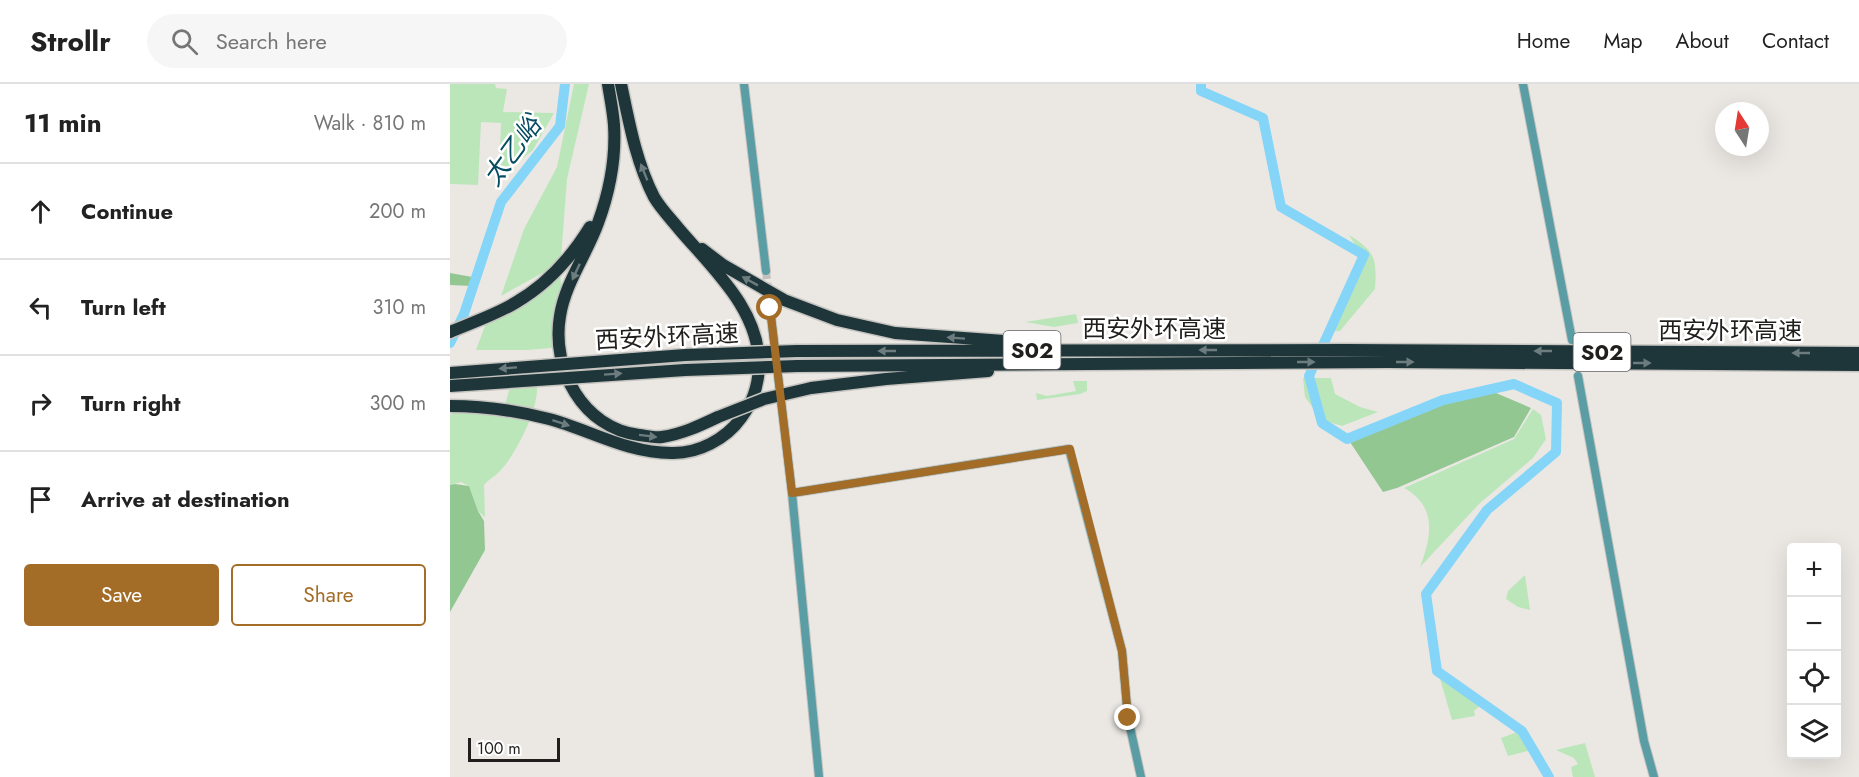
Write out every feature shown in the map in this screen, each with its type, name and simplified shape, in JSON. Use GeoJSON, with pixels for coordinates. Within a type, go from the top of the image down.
{"type":"FeatureCollection","features":[{"type":"Feature","properties":{"kind":"highway"},"geometry":{"type":"LineString","coordinates":[[608,84],[614,124],[614,153],[599,222],[568,290],[560,316],[559,340],[561,359],[570,384],[579,399],[594,416],[612,428],[631,434],[660,438],[684,432],[764,399],[811,388],[897,378],[1157,363]]}},
{"type":"Feature","properties":{"kind":"highway"},"geometry":{"type":"LineString","coordinates":[[450,406],[504,411],[548,419],[644,451],[673,454],[694,450],[715,441],[733,430],[746,412],[756,387],[759,358],[755,338],[746,314],[734,295],[655,198],[640,164],[621,84]]}},
{"type":"Feature","properties":{"kind":"highway"},"geometry":{"type":"LineString","coordinates":[[450,332],[514,304],[550,277],[578,246],[593,222],[609,177]]}},
{"type":"Feature","properties":{"kind":"highway"},"geometry":{"type":"LineString","coordinates":[[673,222],[704,250],[741,276],[784,300],[837,320],[895,333],[1161,350]]}},
{"type":"Feature","properties":{"kind":"highway","name":"西安外环高速"},"geometry":{"type":"LineString","coordinates":[[450,373],[685,355],[797,351],[1161,350],[1266,356],[1859,353]]}},
{"type":"Feature","properties":{"kind":"highway","name":"西安外环高速"},"geometry":{"type":"LineString","coordinates":[[450,386],[685,370],[797,366],[1157,363],[1266,356]]}},
{"type":"Feature","properties":{"kind":"highway","name":"西安外环高速"},"geometry":{"type":"LineString","coordinates":[[1346,356],[1859,365]]}},
{"type":"Feature","properties":{"kind":"street"},"geometry":{"type":"LineString","coordinates":[[744,84],[766,271]]}},
{"type":"Feature","properties":{"kind":"street"},"geometry":{"type":"LineString","coordinates":[[1523,84],[1572,340]]}},
{"type":"Feature","properties":{"kind":"street"},"geometry":{"type":"LineString","coordinates":[[770,308],[792,493],[819,777]]}},
{"type":"Feature","properties":{"kind":"street"},"geometry":{"type":"LineString","coordinates":[[1578,376],[1644,741],[1654,777]]}},
{"type":"Feature","properties":{"kind":"street"},"geometry":{"type":"LineString","coordinates":[[792,493],[1070,449],[1122,651],[1128,718],[1141,777]]}},
{"type":"Feature","properties":{"kind":"green space"},"geometry":{"type":"Polygon","coordinates":[[[450,84],[495,84],[496,88],[507,89],[503,112],[554,113],[533,150],[499,177],[501,123],[481,122],[478,185],[450,184],[450,84]]]}},
{"type":"Feature","properties":{"kind":"green space"},"geometry":{"type":"Polygon","coordinates":[[[574,84],[589,84],[567,179],[560,271],[564,318],[563,347],[476,350],[489,315],[550,280],[546,271],[501,296],[524,229],[557,167],[574,84]]]}},
{"type":"Feature","properties":{"kind":"green space"},"geometry":{"type":"Polygon","coordinates":[[[1349,235],[1373,256],[1375,289],[1340,331],[1325,332],[1351,294],[1359,274],[1358,251],[1349,235]]]}},
{"type":"Feature","properties":{"kind":"green space"},"geometry":{"type":"Polygon","coordinates":[[[450,273],[478,278],[471,286],[450,285],[450,273]]]}},
{"type":"Feature","properties":{"kind":"green space"},"geometry":{"type":"Polygon","coordinates":[[[1076,314],[1078,323],[1054,327],[1025,322],[1076,314]]]}},
{"type":"Feature","properties":{"kind":"green space"},"geometry":{"type":"Polygon","coordinates":[[[1303,378],[1331,378],[1335,394],[1360,407],[1378,412],[1342,426],[1322,420],[1305,397],[1303,378]]]}},
{"type":"Feature","properties":{"kind":"green space"},"geometry":{"type":"Polygon","coordinates":[[[1073,381],[1087,381],[1087,391],[1037,400],[1036,393],[1047,396],[1076,391],[1073,381]]]}},
{"type":"Feature","properties":{"kind":"green space"},"geometry":{"type":"Polygon","coordinates":[[[537,385],[537,395],[530,419],[519,443],[506,464],[484,485],[485,517],[478,511],[469,486],[461,482],[450,485],[450,416],[453,410],[502,416],[510,387],[537,385]]]}},
{"type":"Feature","properties":{"kind":"green space"},"geometry":{"type":"Polygon","coordinates":[[[1474,390],[1496,393],[1531,408],[1514,437],[1383,492],[1346,436],[1389,426],[1474,390]]]}},
{"type":"Feature","properties":{"kind":"green space"},"geometry":{"type":"Polygon","coordinates":[[[1533,409],[1541,415],[1546,439],[1533,458],[1480,503],[1420,567],[1429,533],[1427,513],[1415,495],[1404,488],[1514,439],[1533,409]]]}},
{"type":"Feature","properties":{"kind":"green space"},"geometry":{"type":"Polygon","coordinates":[[[450,485],[469,486],[484,521],[485,550],[450,612],[450,485]]]}},
{"type":"Feature","properties":{"kind":"green space"},"geometry":{"type":"Polygon","coordinates":[[[1525,575],[1530,610],[1518,607],[1506,599],[1508,591],[1525,575]]]}},
{"type":"Feature","properties":{"kind":"green space"},"geometry":{"type":"Polygon","coordinates":[[[1438,672],[1481,705],[1474,711],[1475,716],[1452,720],[1438,672]]]}},
{"type":"Feature","properties":{"kind":"green space"},"geometry":{"type":"Polygon","coordinates":[[[1520,731],[1536,749],[1508,756],[1501,738],[1520,731]]]}},
{"type":"Feature","properties":{"kind":"green space"},"geometry":{"type":"Polygon","coordinates":[[[1585,743],[1595,777],[1573,777],[1571,767],[1578,764],[1574,758],[1556,750],[1585,743]]]}},
{"type":"Feature","properties":{"kind":"waterway","name":"太乙峪"},"geometry":{"type":"LineString","coordinates":[[450,343],[464,314],[501,202],[560,126],[565,84]]}},
{"type":"Feature","properties":{"kind":"waterway"},"geometry":{"type":"LineString","coordinates":[[1201,84],[1201,91],[1263,118],[1281,207],[1364,255],[1309,376],[1322,423],[1347,439],[1443,400],[1514,384],[1557,403],[1556,452],[1487,510],[1426,594],[1437,671],[1522,731],[1549,777]]}},
{"type":"Feature","properties":{"kind":"tunnel"},"geometry":{"type":"LineString","coordinates":[[766,271],[770,308]]}},
{"type":"Feature","properties":{"kind":"route"},"geometry":{"type":"LineString","coordinates":[[770,308],[792,493],[1070,449],[1122,651],[1128,718]]}}]}
